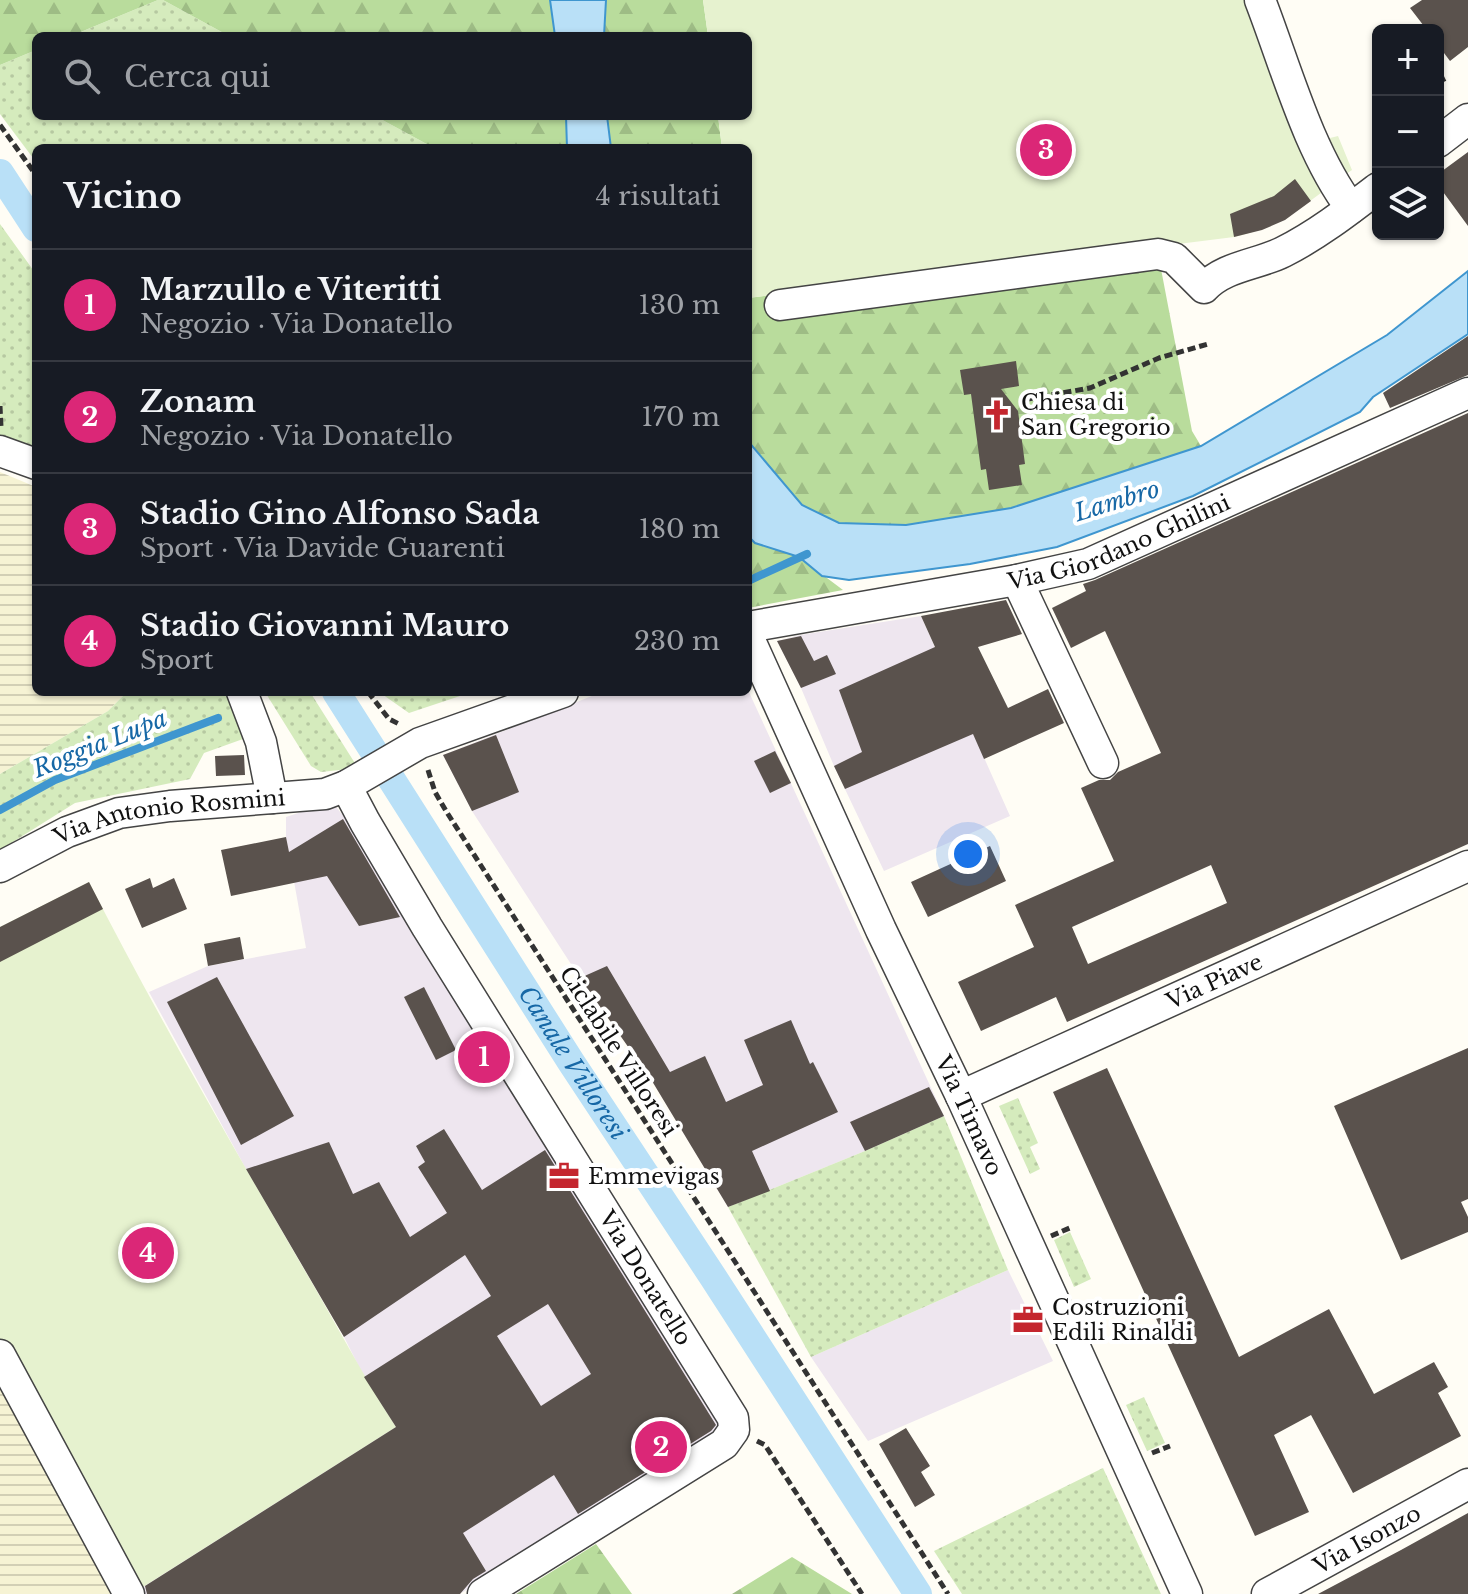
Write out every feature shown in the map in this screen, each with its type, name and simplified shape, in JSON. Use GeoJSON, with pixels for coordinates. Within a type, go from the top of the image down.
{"type":"FeatureCollection","features":[{"type":"Feature","properties":{"kind":"street"},"geometry":{"type":"LineString","coordinates":[[1260,0],[1318,151],[1333,184],[1351,208]]}},
{"type":"Feature","properties":{"kind":"street"},"geometry":{"type":"LineString","coordinates":[[1444,137],[1468,119]]}},
{"type":"Feature","properties":{"kind":"street"},"geometry":{"type":"LineString","coordinates":[[780,305],[1158,254],[1174,258],[1204,288],[1226,272],[1262,262],[1287,250],[1372,192]]}},
{"type":"Feature","properties":{"kind":"street","name":"Via Giordano Ghilini"},"geometry":{"type":"LineString","coordinates":[[752,626],[1017,580],[1088,564],[1468,393]]}},
{"type":"Feature","properties":{"kind":"street"},"geometry":{"type":"LineString","coordinates":[[0,451],[32,463]]}},
{"type":"Feature","properties":{"kind":"street"},"geometry":{"type":"LineString","coordinates":[[1017,580],[1103,763]]}},
{"type":"Feature","properties":{"kind":"street","name":"Via Timavo"},"geometry":{"type":"LineString","coordinates":[[752,645],[1187,1594]]}},
{"type":"Feature","properties":{"kind":"street"},"geometry":{"type":"LineString","coordinates":[[244,696],[261,742],[272,798]]}},
{"type":"Feature","properties":{"kind":"street"},"geometry":{"type":"LineString","coordinates":[[358,779],[412,747],[552,696]]}},
{"type":"Feature","properties":{"kind":"street","name":"Via Antonio Rosmini"},"geometry":{"type":"LineString","coordinates":[[0,867],[67,832],[119,813],[325,794],[358,779]]}},
{"type":"Feature","properties":{"kind":"street","name":"Via Donatello"},"geometry":{"type":"LineString","coordinates":[[358,779],[365,822],[435,940],[728,1406],[734,1430]]}},
{"type":"Feature","properties":{"kind":"street","name":"Via Piave"},"geometry":{"type":"LineString","coordinates":[[961,1096],[1468,866]]}},
{"type":"Feature","properties":{"kind":"street"},"geometry":{"type":"LineString","coordinates":[[0,1355],[129,1594]]}},
{"type":"Feature","properties":{"kind":"street"},"geometry":{"type":"LineString","coordinates":[[483,1594],[724,1444],[734,1430]]}},
{"type":"Feature","properties":{"kind":"street","name":"Via Isonzo"},"geometry":{"type":"LineString","coordinates":[[1267,1594],[1468,1484]]}},
{"type":"Feature","properties":{"kind":"path"},"geometry":{"type":"LineString","coordinates":[[0,125],[32,169]]}},
{"type":"Feature","properties":{"kind":"path"},"geometry":{"type":"LineString","coordinates":[[1028,399],[1090,388],[1159,358],[1208,344]]}},
{"type":"Feature","properties":{"kind":"path"},"geometry":{"type":"LineString","coordinates":[[371,696],[389,719],[409,729],[412,747]]}},
{"type":"Feature","properties":{"kind":"path","name":"Ciclabile Villoresi"},"geometry":{"type":"LineString","coordinates":[[412,747],[426,756],[435,792],[446,811],[948,1594]]}},
{"type":"Feature","properties":{"kind":"path"},"geometry":{"type":"LineString","coordinates":[[734,1430],[765,1445],[862,1594]]}},
{"type":"Feature","properties":{"kind":"shaded area"},"geometry":{"type":"Polygon","coordinates":[[[0,472],[32,485],[32,696],[123,696],[108,711],[0,774],[0,472]]]}},
{"type":"Feature","properties":{"kind":"shaded area"},"geometry":{"type":"Polygon","coordinates":[[[921,616],[1010,816],[884,871],[777,641],[921,616]]]}},
{"type":"Feature","properties":{"kind":"shaded area"},"geometry":{"type":"Polygon","coordinates":[[[592,696],[751,696],[944,1116],[728,1207],[652,1081],[580,978],[472,811],[443,755],[592,696]]]}},
{"type":"Feature","properties":{"kind":"shaded area"},"geometry":{"type":"Polygon","coordinates":[[[332,802],[345,818],[402,916],[724,1427],[460,1594],[136,1594],[395,1427],[246,1169],[149,992],[208,966],[306,948],[286,837],[286,817],[332,802]]]}},
{"type":"Feature","properties":{"kind":"shaded area"},"geometry":{"type":"Polygon","coordinates":[[[1008,1270],[1053,1361],[868,1441],[811,1357],[1008,1270]]]}},
{"type":"Feature","properties":{"kind":"shaded area"},"geometry":{"type":"Polygon","coordinates":[[[0,1383],[114,1594],[0,1594],[0,1383]]]}},
{"type":"Feature","properties":{"kind":"green space"},"geometry":{"type":"Polygon","coordinates":[[[0,0],[158,0],[81,32],[32,32],[32,52],[0,65],[0,0]]]}},
{"type":"Feature","properties":{"kind":"green space"},"geometry":{"type":"Polygon","coordinates":[[[163,0],[222,32],[81,32],[163,0]]]}},
{"type":"Feature","properties":{"kind":"green space"},"geometry":{"type":"Polygon","coordinates":[[[163,0],[550,0],[554,32],[222,32],[163,0]]]}},
{"type":"Feature","properties":{"kind":"green space"},"geometry":{"type":"Polygon","coordinates":[[[606,0],[703,0],[707,32],[604,32],[606,0]]]}},
{"type":"Feature","properties":{"kind":"green space"},"geometry":{"type":"Polygon","coordinates":[[[703,0],[1277,0],[1322,140],[1338,136],[1352,170],[1284,218],[1234,237],[752,297],[752,144],[722,144],[718,120],[752,120],[752,32],[707,32],[703,0]]]}},
{"type":"Feature","properties":{"kind":"green space"},"geometry":{"type":"Polygon","coordinates":[[[32,52],[32,120],[382,120],[427,144],[32,144],[32,157],[0,114],[0,65],[32,52]]]}},
{"type":"Feature","properties":{"kind":"green space"},"geometry":{"type":"Polygon","coordinates":[[[382,120],[566,120],[567,144],[427,144],[382,120]]]}},
{"type":"Feature","properties":{"kind":"green space"},"geometry":{"type":"Polygon","coordinates":[[[608,120],[718,120],[722,144],[610,144],[608,120]]]}},
{"type":"Feature","properties":{"kind":"green space"},"geometry":{"type":"Polygon","coordinates":[[[0,224],[32,268],[32,452],[0,444],[0,224]]]}},
{"type":"Feature","properties":{"kind":"green space"},"geometry":{"type":"Polygon","coordinates":[[[1157,248],[1192,431],[1201,446],[1011,508],[906,525],[839,523],[802,505],[752,446],[752,298],[1157,248]]]}},
{"type":"Feature","properties":{"kind":"green space"},"geometry":{"type":"Polygon","coordinates":[[[752,540],[799,557],[843,590],[752,607],[752,540]]]}},
{"type":"Feature","properties":{"kind":"green space"},"geometry":{"type":"Polygon","coordinates":[[[123,696],[229,696],[243,739],[204,753],[190,779],[75,803],[0,850],[0,774],[108,711],[123,696]]]}},
{"type":"Feature","properties":{"kind":"green space"},"geometry":{"type":"Polygon","coordinates":[[[267,696],[313,696],[358,768],[321,772],[311,766],[267,696]]]}},
{"type":"Feature","properties":{"kind":"green space"},"geometry":{"type":"Polygon","coordinates":[[[385,696],[460,696],[409,713],[385,696]]]}},
{"type":"Feature","properties":{"kind":"green space"},"geometry":{"type":"Polygon","coordinates":[[[89,882],[192,1074],[396,1427],[135,1592],[0,1346],[0,927],[89,882]]]}},
{"type":"Feature","properties":{"kind":"green space"},"geometry":{"type":"Polygon","coordinates":[[[1018,1098],[1038,1143],[1030,1147],[1040,1169],[1030,1174],[999,1106],[1018,1098]]]}},
{"type":"Feature","properties":{"kind":"green space"},"geometry":{"type":"Polygon","coordinates":[[[944,1116],[1008,1270],[811,1357],[728,1207],[944,1116]]]}},
{"type":"Feature","properties":{"kind":"green space"},"geometry":{"type":"Polygon","coordinates":[[[1070,1232],[1091,1279],[1074,1287],[1054,1240],[1070,1232]]]}},
{"type":"Feature","properties":{"kind":"green space"},"geometry":{"type":"Polygon","coordinates":[[[1144,1397],[1165,1443],[1147,1451],[1126,1405],[1144,1397]]]}},
{"type":"Feature","properties":{"kind":"green space"},"geometry":{"type":"Polygon","coordinates":[[[1103,1468],[1161,1594],[962,1594],[934,1551],[1103,1468]]]}},
{"type":"Feature","properties":{"kind":"green space"},"geometry":{"type":"Polygon","coordinates":[[[596,1544],[632,1594],[516,1594],[596,1544]]]}},
{"type":"Feature","properties":{"kind":"green space"},"geometry":{"type":"Polygon","coordinates":[[[792,1557],[852,1594],[732,1594],[792,1557]]]}},
{"type":"Feature","properties":{"kind":"water"},"geometry":{"type":"Polygon","coordinates":[[[550,0],[606,0],[604,32],[554,32],[550,0]]]}},
{"type":"Feature","properties":{"kind":"water"},"geometry":{"type":"Polygon","coordinates":[[[566,120],[608,120],[610,144],[567,144],[566,120]]]}},
{"type":"Feature","properties":{"kind":"water","name":"Lambro"},"geometry":{"type":"Polygon","coordinates":[[[1468,271],[1468,334],[1373,397],[1360,412],[1193,496],[1057,547],[970,564],[849,580],[822,576],[799,557],[752,540],[752,446],[802,505],[839,523],[906,525],[1011,508],[1201,446],[1387,335],[1468,271]]]}},
{"type":"Feature","properties":{"kind":"building"},"geometry":{"type":"Polygon","coordinates":[[[1422,0],[1468,0],[1468,47],[1450,61],[1444,53],[1444,24],[1422,24],[1410,8],[1422,0]]]}},
{"type":"Feature","properties":{"kind":"building"},"geometry":{"type":"Polygon","coordinates":[[[1468,152],[1468,226],[1444,193],[1444,170],[1468,152]]]}},
{"type":"Feature","properties":{"kind":"building"},"geometry":{"type":"Polygon","coordinates":[[[1295,179],[1311,201],[1285,220],[1234,237],[1230,214],[1274,196],[1295,179]]]}},
{"type":"Feature","properties":{"kind":"building"},"geometry":{"type":"Polygon","coordinates":[[[1468,336],[1468,375],[1390,408],[1383,393],[1468,336]]]}},
{"type":"Feature","properties":{"kind":"building","name":"Chiesa di San Gregorio"},"geometry":{"type":"Polygon","coordinates":[[[1016,361],[1019,386],[1001,389],[1018,411],[1025,464],[1019,465],[1022,485],[989,490],[986,469],[981,470],[971,394],[964,395],[960,370],[1016,361]]]}},
{"type":"Feature","properties":{"kind":"building"},"geometry":{"type":"Polygon","coordinates":[[[1468,413],[1468,844],[1067,1022],[1056,997],[981,1031],[958,982],[1034,947],[1015,905],[1114,861],[1081,788],[1099,780],[1110,780],[1118,772],[1161,753],[1105,631],[1071,648],[1052,608],[1086,591],[1083,584],[1468,413]],[[1211,865],[1072,927],[1088,964],[1227,903],[1211,865]]]}},
{"type":"Feature","properties":{"kind":"building"},"geometry":{"type":"Polygon","coordinates":[[[1006,600],[1022,634],[978,647],[1008,708],[1048,689],[1064,723],[984,759],[973,734],[845,789],[834,766],[862,752],[839,690],[935,647],[921,616],[1006,600]]]}},
{"type":"Feature","properties":{"kind":"building"},"geometry":{"type":"Polygon","coordinates":[[[801,636],[814,661],[827,655],[836,674],[801,688],[777,641],[801,636]]]}},
{"type":"Feature","properties":{"kind":"building"},"geometry":{"type":"Polygon","coordinates":[[[496,735],[519,792],[472,811],[443,755],[496,735]]]}},
{"type":"Feature","properties":{"kind":"building"},"geometry":{"type":"Polygon","coordinates":[[[775,751],[791,783],[770,793],[754,761],[775,751]]]}},
{"type":"Feature","properties":{"kind":"building"},"geometry":{"type":"Polygon","coordinates":[[[244,755],[245,775],[216,776],[215,756],[244,755]]]}},
{"type":"Feature","properties":{"kind":"building"},"geometry":{"type":"Polygon","coordinates":[[[343,819],[400,917],[359,926],[327,876],[231,896],[221,850],[286,837],[289,852],[343,819]]]}},
{"type":"Feature","properties":{"kind":"building"},"geometry":{"type":"Polygon","coordinates":[[[990,846],[1006,881],[928,917],[911,882],[990,846]]]}},
{"type":"Feature","properties":{"kind":"building"},"geometry":{"type":"Polygon","coordinates":[[[150,878],[153,888],[174,878],[187,909],[142,928],[125,889],[150,878]]]}},
{"type":"Feature","properties":{"kind":"building"},"geometry":{"type":"Polygon","coordinates":[[[89,882],[103,909],[0,962],[0,927],[89,882]]]}},
{"type":"Feature","properties":{"kind":"building"},"geometry":{"type":"Polygon","coordinates":[[[240,937],[244,959],[208,966],[204,944],[240,937]]]}},
{"type":"Feature","properties":{"kind":"building"},"geometry":{"type":"Polygon","coordinates":[[[607,966],[670,1072],[705,1056],[726,1102],[763,1085],[744,1040],[791,1020],[810,1064],[813,1062],[838,1112],[752,1151],[770,1191],[728,1207],[652,1081],[580,978],[607,966]]]}},
{"type":"Feature","properties":{"kind":"building"},"geometry":{"type":"Polygon","coordinates":[[[217,977],[294,1116],[241,1145],[167,1002],[217,977]]]}},
{"type":"Feature","properties":{"kind":"building"},"geometry":{"type":"Polygon","coordinates":[[[424,987],[456,1050],[436,1060],[404,997],[424,987]]]}},
{"type":"Feature","properties":{"kind":"building"},"geometry":{"type":"Polygon","coordinates":[[[1468,1048],[1468,1199],[1461,1202],[1468,1217],[1468,1232],[1401,1260],[1334,1106],[1468,1048]]]}},
{"type":"Feature","properties":{"kind":"building"},"geometry":{"type":"Polygon","coordinates":[[[1107,1068],[1239,1357],[1329,1309],[1374,1394],[1434,1362],[1448,1387],[1438,1393],[1461,1436],[1353,1493],[1311,1415],[1274,1435],[1309,1512],[1255,1536],[1053,1092],[1107,1068]]]}},
{"type":"Feature","properties":{"kind":"building"},"geometry":{"type":"Polygon","coordinates":[[[929,1087],[944,1116],[865,1151],[850,1122],[929,1087]]]}},
{"type":"Feature","properties":{"kind":"building"},"geometry":{"type":"Polygon","coordinates":[[[444,1129],[482,1190],[545,1150],[716,1425],[578,1514],[554,1475],[463,1533],[486,1571],[473,1579],[460,1594],[147,1594],[145,1586],[396,1427],[364,1377],[491,1296],[465,1255],[344,1337],[246,1169],[329,1142],[353,1194],[379,1182],[410,1237],[447,1213],[418,1167],[425,1162],[416,1146],[444,1129]],[[548,1304],[497,1336],[541,1406],[591,1374],[548,1304]]]}},
{"type":"Feature","properties":{"kind":"building"},"geometry":{"type":"Polygon","coordinates":[[[906,1428],[930,1466],[921,1472],[935,1495],[915,1507],[879,1444],[906,1428]]]}},
{"type":"Feature","properties":{"kind":"building"},"geometry":{"type":"Polygon","coordinates":[[[1468,1513],[1468,1594],[1318,1594],[1401,1550],[1468,1513]]]}},
{"type":"Feature","properties":{"kind":"waterway","name":"Canale Villoresi"},"geometry":{"type":"LineString","coordinates":[[0,173],[32,222]]}},
{"type":"Feature","properties":{"kind":"waterway","name":"Roggia Lupa"},"geometry":{"type":"LineString","coordinates":[[752,579],[807,554]]}},
{"type":"Feature","properties":{"kind":"waterway","name":"Canale Villoresi"},"geometry":{"type":"LineString","coordinates":[[339,696],[571,1062],[918,1594]]}},
{"type":"Feature","properties":{"kind":"waterway","name":"Roggia Lupa"},"geometry":{"type":"LineString","coordinates":[[0,810],[55,780],[218,718]]}},
{"type":"Feature","properties":{"kind":"place","name":"Stadio Gino Alfonso Sada"},"geometry":{"type":"Point","coordinates":[1046,150]}},
{"type":"Feature","properties":{"kind":"place","name":"Chiesa di San Gregorio"},"geometry":{"type":"Point","coordinates":[997,415]}},
{"type":"Feature","properties":{"kind":"place","name":"Marzullo e Viteritti"},"geometry":{"type":"Point","coordinates":[484,1057]}},
{"type":"Feature","properties":{"kind":"place","name":"Emmevigas"},"geometry":{"type":"Point","coordinates":[564,1176]}},
{"type":"Feature","properties":{"kind":"place","name":"Stadio Giovanni Mauro"},"geometry":{"type":"Point","coordinates":[148,1253]}},
{"type":"Feature","properties":{"kind":"place","name":"Costruzioni Edili Rinaldi"},"geometry":{"type":"Point","coordinates":[1028,1320]}},
{"type":"Feature","properties":{"kind":"place","name":"Zonam"},"geometry":{"type":"Point","coordinates":[661,1447]}}]}
